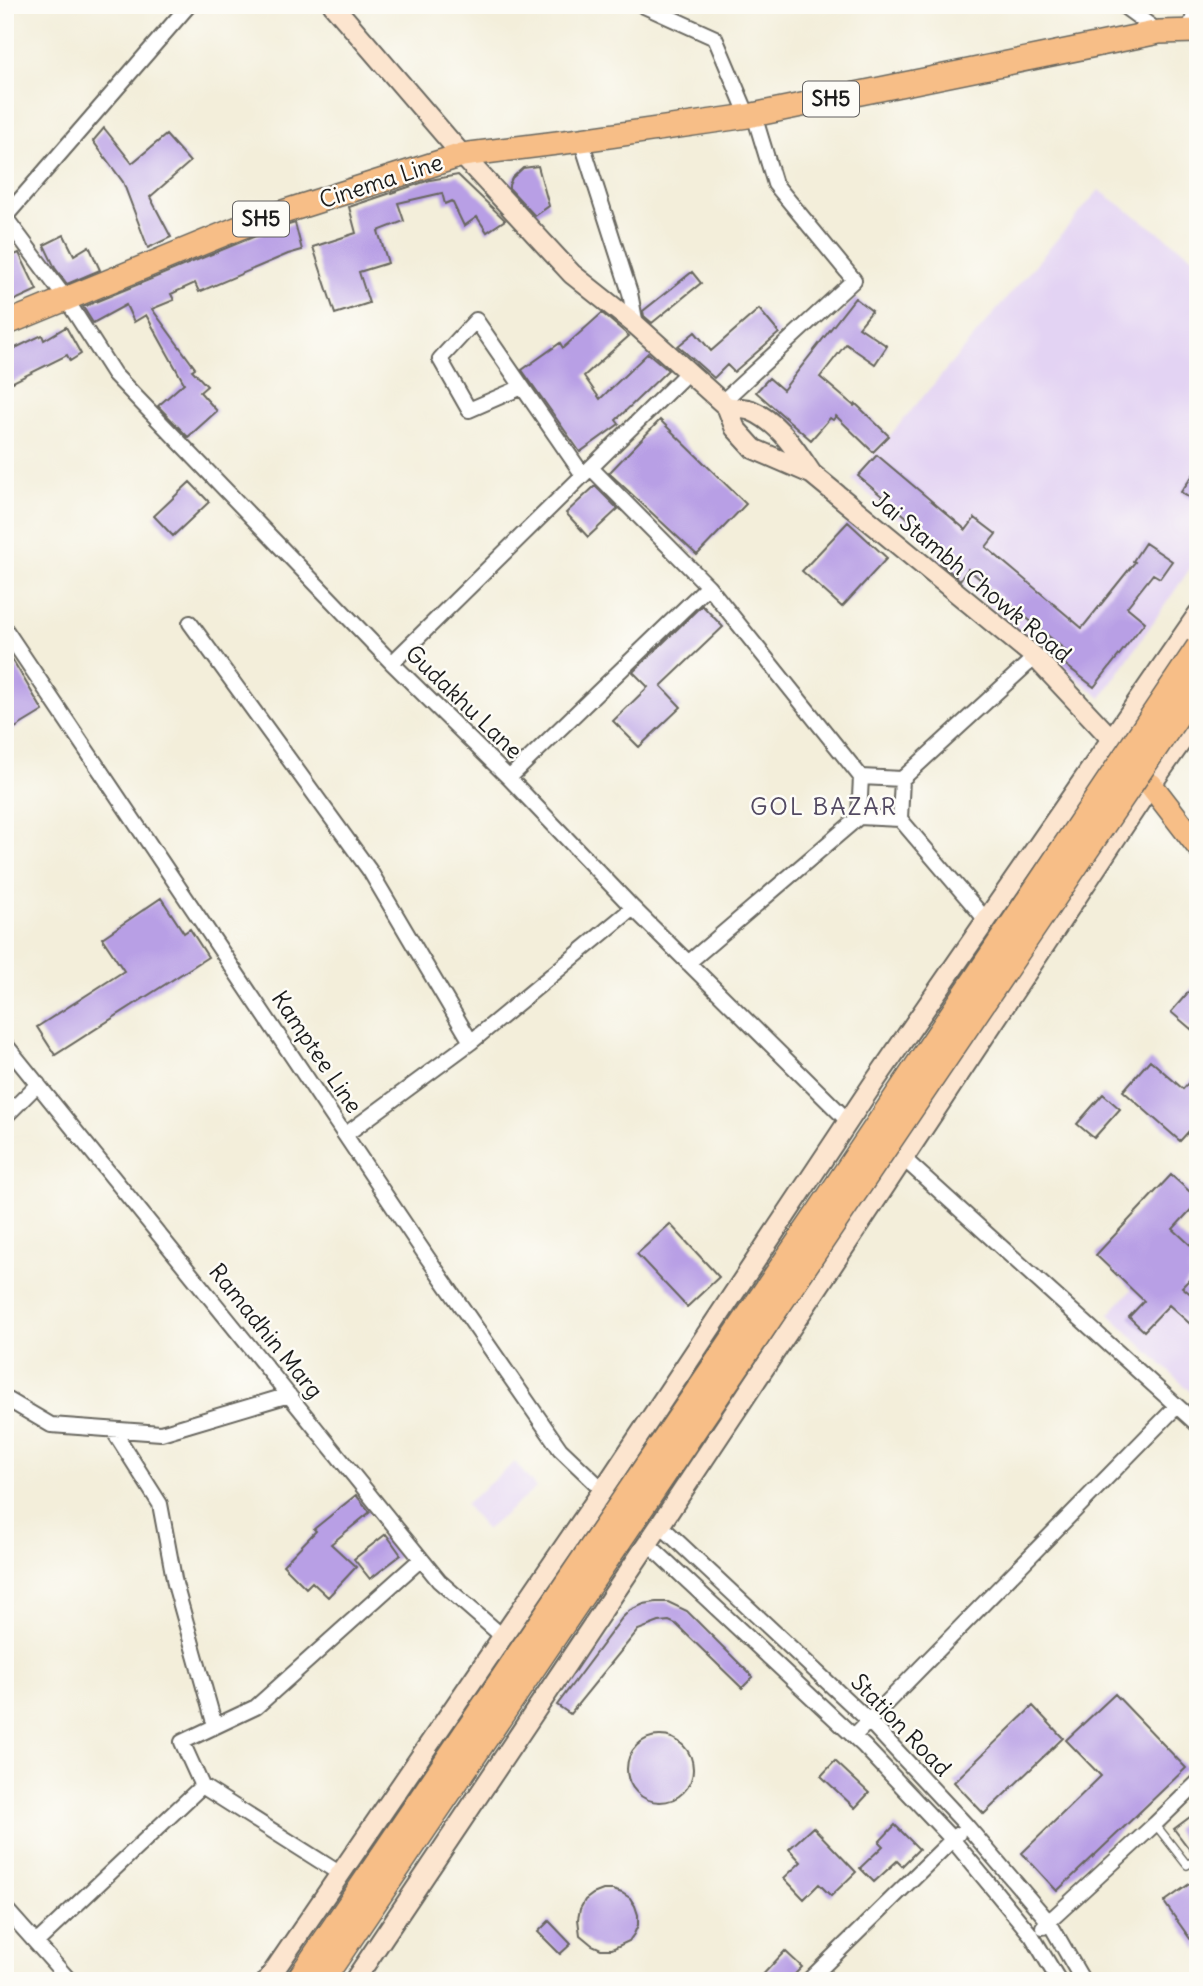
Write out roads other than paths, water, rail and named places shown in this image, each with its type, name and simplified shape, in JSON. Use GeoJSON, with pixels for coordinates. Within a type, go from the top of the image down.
{"type":"FeatureCollection","features":[{"type":"Feature","properties":{"kind":"main road","name":"SH5"},"geometry":{"type":"LineString","coordinates":[[462,155],[751,115],[1159,32],[1193,31]]}},
{"type":"Feature","properties":{"kind":"main road","name":"Cinema Line"},"geometry":{"type":"LineString","coordinates":[[66,299],[258,220],[462,155]]}},
{"type":"Feature","properties":{"kind":"main road","name":"SH5"},"geometry":{"type":"LineString","coordinates":[[5,324],[66,299]]}},
{"type":"Feature","properties":{"kind":"main road"},"geometry":{"type":"LineString","coordinates":[[297,1981],[1198,647]]}},
{"type":"Feature","properties":{"kind":"main road"},"geometry":{"type":"LineString","coordinates":[[322,1981],[1198,686]]}},
{"type":"Feature","properties":{"kind":"main road"},"geometry":{"type":"LineString","coordinates":[[1151,785],[1198,846]]}},
{"type":"Feature","properties":{"kind":"street"},"geometry":{"type":"LineString","coordinates":[[5,217],[189,5]]}},
{"type":"Feature","properties":{"kind":"street","name":"Jai Stambh Chowk Road"},"geometry":{"type":"LineString","coordinates":[[333,5],[462,155],[572,274],[636,326],[725,405],[735,428],[754,449],[812,474],[1035,657],[1151,785]]}},
{"type":"Feature","properties":{"kind":"street"},"geometry":{"type":"LineString","coordinates":[[642,5],[715,38],[751,115],[775,184],[854,280],[725,405]]}},
{"type":"Feature","properties":{"kind":"street"},"geometry":{"type":"LineString","coordinates":[[1122,5],[1159,32]]}},
{"type":"Feature","properties":{"kind":"street"},"geometry":{"type":"LineString","coordinates":[[1193,31],[1198,6]]}},
{"type":"Feature","properties":{"kind":"street"},"geometry":{"type":"LineString","coordinates":[[581,140],[630,293],[636,326]]}},
{"type":"Feature","properties":{"kind":"street","name":"Gudakhu Lane"},"geometry":{"type":"LineString","coordinates":[[5,217],[66,299],[114,374],[392,663],[849,1122]]}},
{"type":"Feature","properties":{"kind":"street"},"geometry":{"type":"LineString","coordinates":[[522,387],[469,410],[440,359],[476,320],[522,387],[587,471],[708,586],[861,777],[859,817]]}},
{"type":"Feature","properties":{"kind":"street"},"geometry":{"type":"LineString","coordinates":[[392,663],[688,372]]}},
{"type":"Feature","properties":{"kind":"street","name":"Jai Stambh Chowk Road"},"geometry":{"type":"LineString","coordinates":[[725,405],[748,409],[773,423],[812,474]]}},
{"type":"Feature","properties":{"kind":"street"},"geometry":{"type":"LineString","coordinates":[[509,778],[708,586]]}},
{"type":"Feature","properties":{"kind":"street"},"geometry":{"type":"LineString","coordinates":[[267,1981],[603,1490],[986,920],[1198,614]]}},
{"type":"Feature","properties":{"kind":"street"},"geometry":{"type":"LineString","coordinates":[[190,623],[370,871],[471,1042]]}},
{"type":"Feature","properties":{"kind":"street","name":"Kamptee Line"},"geometry":{"type":"LineString","coordinates":[[5,629],[560,1450],[603,1490]]}},
{"type":"Feature","properties":{"kind":"street"},"geometry":{"type":"LineString","coordinates":[[986,920],[900,819],[902,779],[1035,657]]}},
{"type":"Feature","properties":{"kind":"street"},"geometry":{"type":"LineString","coordinates":[[354,1981],[1198,718]]}},
{"type":"Feature","properties":{"kind":"street"},"geometry":{"type":"LineString","coordinates":[[861,777],[902,779]]}},
{"type":"Feature","properties":{"kind":"street"},"geometry":{"type":"LineString","coordinates":[[688,963],[859,817],[900,819]]}},
{"type":"Feature","properties":{"kind":"street"},"geometry":{"type":"LineString","coordinates":[[345,1135],[471,1042],[634,908]]}},
{"type":"Feature","properties":{"kind":"street","name":"Ramadhin Marg"},"geometry":{"type":"LineString","coordinates":[[5,1044],[439,1581],[502,1636]]}},
{"type":"Feature","properties":{"kind":"street"},"geometry":{"type":"LineString","coordinates":[[5,1117],[38,1084]]}},
{"type":"Feature","properties":{"kind":"street"},"geometry":{"type":"LineString","coordinates":[[903,1158],[1198,1425]]}},
{"type":"Feature","properties":{"kind":"street"},"geometry":{"type":"LineString","coordinates":[[7,1402],[51,1425],[160,1433],[289,1395]]}},
{"type":"Feature","properties":{"kind":"street"},"geometry":{"type":"LineString","coordinates":[[854,1736],[1177,1406]]}},
{"type":"Feature","properties":{"kind":"street"},"geometry":{"type":"LineString","coordinates":[[113,1430],[160,1504],[175,1584],[215,1726]]}},
{"type":"Feature","properties":{"kind":"street","name":"Station Road"},"geometry":{"type":"LineString","coordinates":[[660,1525],[869,1721],[966,1825],[1049,1922],[1083,1981]]}},
{"type":"Feature","properties":{"kind":"street","name":"Station Road"},"geometry":{"type":"LineString","coordinates":[[647,1543],[854,1736],[952,1839],[1031,1936],[1059,1981]]}},
{"type":"Feature","properties":{"kind":"street"},"geometry":{"type":"LineString","coordinates":[[340,1873],[202,1786],[182,1742],[256,1707],[421,1559]]}},
{"type":"Feature","properties":{"kind":"street"},"geometry":{"type":"LineString","coordinates":[[1031,1936],[1198,1782]]}},
{"type":"Feature","properties":{"kind":"street"},"geometry":{"type":"LineString","coordinates":[[36,1943],[202,1786]]}},
{"type":"Feature","properties":{"kind":"street"},"geometry":{"type":"LineString","coordinates":[[808,1981],[966,1825]]}},
{"type":"Feature","properties":{"kind":"street"},"geometry":{"type":"LineString","coordinates":[[5,1908],[70,1981]]}},
{"type":"Feature","properties":{"kind":"lane"},"geometry":{"type":"LineString","coordinates":[[1155,1824],[1187,1865],[1198,1858]]}},
{"type":"Feature","properties":{"kind":"district","name":"GOL BAZAR"},"geometry":{"type":"Point","coordinates":[824,807]}}]}
